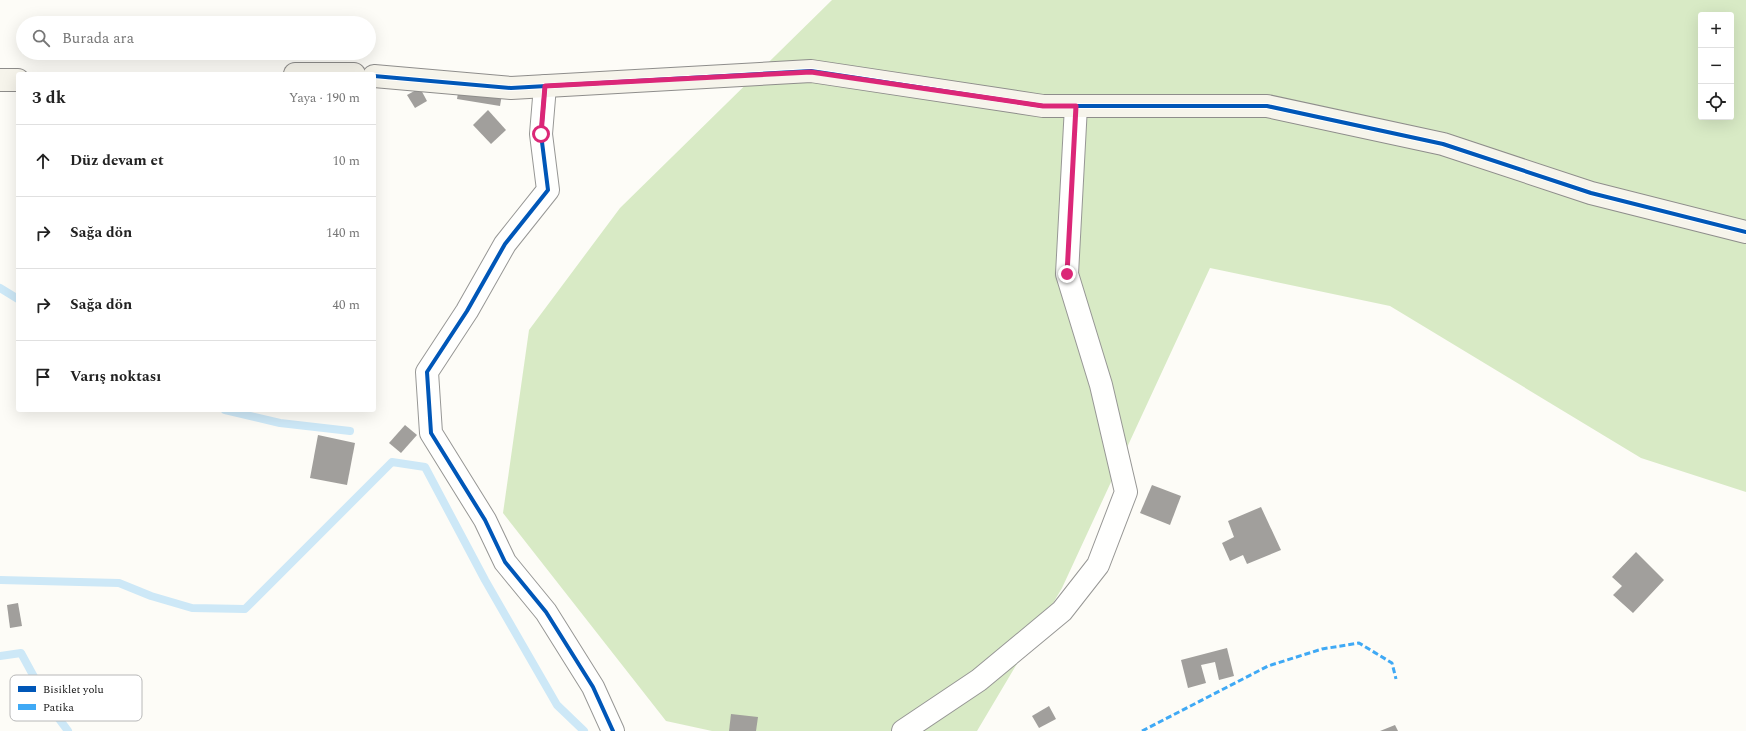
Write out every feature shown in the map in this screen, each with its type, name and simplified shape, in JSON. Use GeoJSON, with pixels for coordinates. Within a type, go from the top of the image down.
{"type":"FeatureCollection","features":[{"type":"Feature","properties":{"kind":"street"},"geometry":{"type":"LineString","coordinates":[[376,76],[511,88],[811,72],[1043,106],[1267,106],[1443,144],[1591,193],[1746,232]]}},
{"type":"Feature","properties":{"kind":"street"},"geometry":{"type":"LineString","coordinates":[[0,80],[16,80]]}},
{"type":"Feature","properties":{"kind":"street"},"geometry":{"type":"LineString","coordinates":[[545,86],[541,134],[548,190],[504,244],[467,311],[427,372],[430,433],[485,520],[505,562],[546,612],[593,687],[613,731]]}},
{"type":"Feature","properties":{"kind":"street"},"geometry":{"type":"LineString","coordinates":[[903,731],[979,680],[1062,611],[1098,565],[1126,492],[1100,385],[1067,274],[1076,106]]}},
{"type":"Feature","properties":{"kind":"green space"},"geometry":{"type":"Polygon","coordinates":[[[832,0],[1746,0],[1746,492],[1641,458],[1390,306],[1210,268],[1062,588],[977,731],[712,731],[666,721],[503,513],[529,330],[620,208],[832,0]]]}},
{"type":"Feature","properties":{"kind":"building"},"geometry":{"type":"Polygon","coordinates":[[[459,87],[502,94],[500,106],[457,99],[459,87]]]}},
{"type":"Feature","properties":{"kind":"building"},"geometry":{"type":"Polygon","coordinates":[[[420,88],[427,101],[415,108],[407,95],[420,88]]]}},
{"type":"Feature","properties":{"kind":"building"},"geometry":{"type":"Polygon","coordinates":[[[488,110],[506,130],[491,144],[473,125],[488,110]]]}},
{"type":"Feature","properties":{"kind":"building"},"geometry":{"type":"Polygon","coordinates":[[[405,425],[417,435],[401,453],[389,443],[405,425]]]}},
{"type":"Feature","properties":{"kind":"building"},"geometry":{"type":"Polygon","coordinates":[[[318,435],[355,443],[347,485],[310,478],[318,435]]]}},
{"type":"Feature","properties":{"kind":"building"},"geometry":{"type":"Polygon","coordinates":[[[1152,485],[1181,496],[1170,525],[1140,513],[1152,485]]]}},
{"type":"Feature","properties":{"kind":"building"},"geometry":{"type":"Polygon","coordinates":[[[1261,507],[1281,550],[1247,564],[1243,555],[1230,561],[1222,543],[1234,537],[1228,521],[1261,507]]]}},
{"type":"Feature","properties":{"kind":"building"},"geometry":{"type":"Polygon","coordinates":[[[1636,552],[1664,580],[1633,613],[1613,595],[1622,586],[1612,577],[1636,552]]]}},
{"type":"Feature","properties":{"kind":"building"},"geometry":{"type":"Polygon","coordinates":[[[18,603],[22,626],[10,628],[7,605],[18,603]]]}},
{"type":"Feature","properties":{"kind":"building"},"geometry":{"type":"Polygon","coordinates":[[[1227,648],[1234,676],[1219,680],[1215,662],[1201,665],[1206,683],[1188,688],[1181,660],[1227,648]]]}},
{"type":"Feature","properties":{"kind":"building"},"geometry":{"type":"Polygon","coordinates":[[[1049,706],[1056,719],[1039,728],[1032,716],[1049,706]]]}},
{"type":"Feature","properties":{"kind":"building"},"geometry":{"type":"Polygon","coordinates":[[[731,714],[758,717],[756,731],[729,731],[731,714]]]}},
{"type":"Feature","properties":{"kind":"building"},"geometry":{"type":"Polygon","coordinates":[[[1395,725],[1398,731],[1380,731],[1395,725]]]}},
{"type":"Feature","properties":{"kind":"waterway"},"geometry":{"type":"LineString","coordinates":[[0,288],[16,298]]}},
{"type":"Feature","properties":{"kind":"waterway"},"geometry":{"type":"LineString","coordinates":[[233,412],[280,423],[350,431]]}},
{"type":"Feature","properties":{"kind":"waterway"},"geometry":{"type":"LineString","coordinates":[[0,580],[119,583],[151,596],[192,608],[245,609],[392,462],[425,467],[485,580],[557,705],[584,731]]}},
{"type":"Feature","properties":{"kind":"waterway"},"geometry":{"type":"LineString","coordinates":[[0,656],[21,653],[33,675]]}},
{"type":"Feature","properties":{"kind":"waterway"},"geometry":{"type":"LineString","coordinates":[[61,721],[68,731]]}},
{"type":"Feature","properties":{"kind":"marked path"},"geometry":{"type":"LineString","coordinates":[[1142,731],[1268,666],[1322,649],[1359,643],[1392,663],[1396,679]]}},
{"type":"Feature","properties":{"kind":"cycle path"},"geometry":{"type":"LineString","coordinates":[[376,76],[511,88],[811,71],[1043,106],[1267,106],[1443,144],[1591,193],[1746,232]]}},
{"type":"Feature","properties":{"kind":"cycle path"},"geometry":{"type":"LineString","coordinates":[[545,86],[541,134],[548,190],[505,244],[467,311],[427,372],[431,433],[485,520],[505,562],[546,612],[593,687],[613,731]]}},
{"type":"Feature","properties":{"kind":"route"},"geometry":{"type":"LineString","coordinates":[[541,134],[545,86],[811,72],[1043,106],[1076,106],[1067,274]]}}]}
